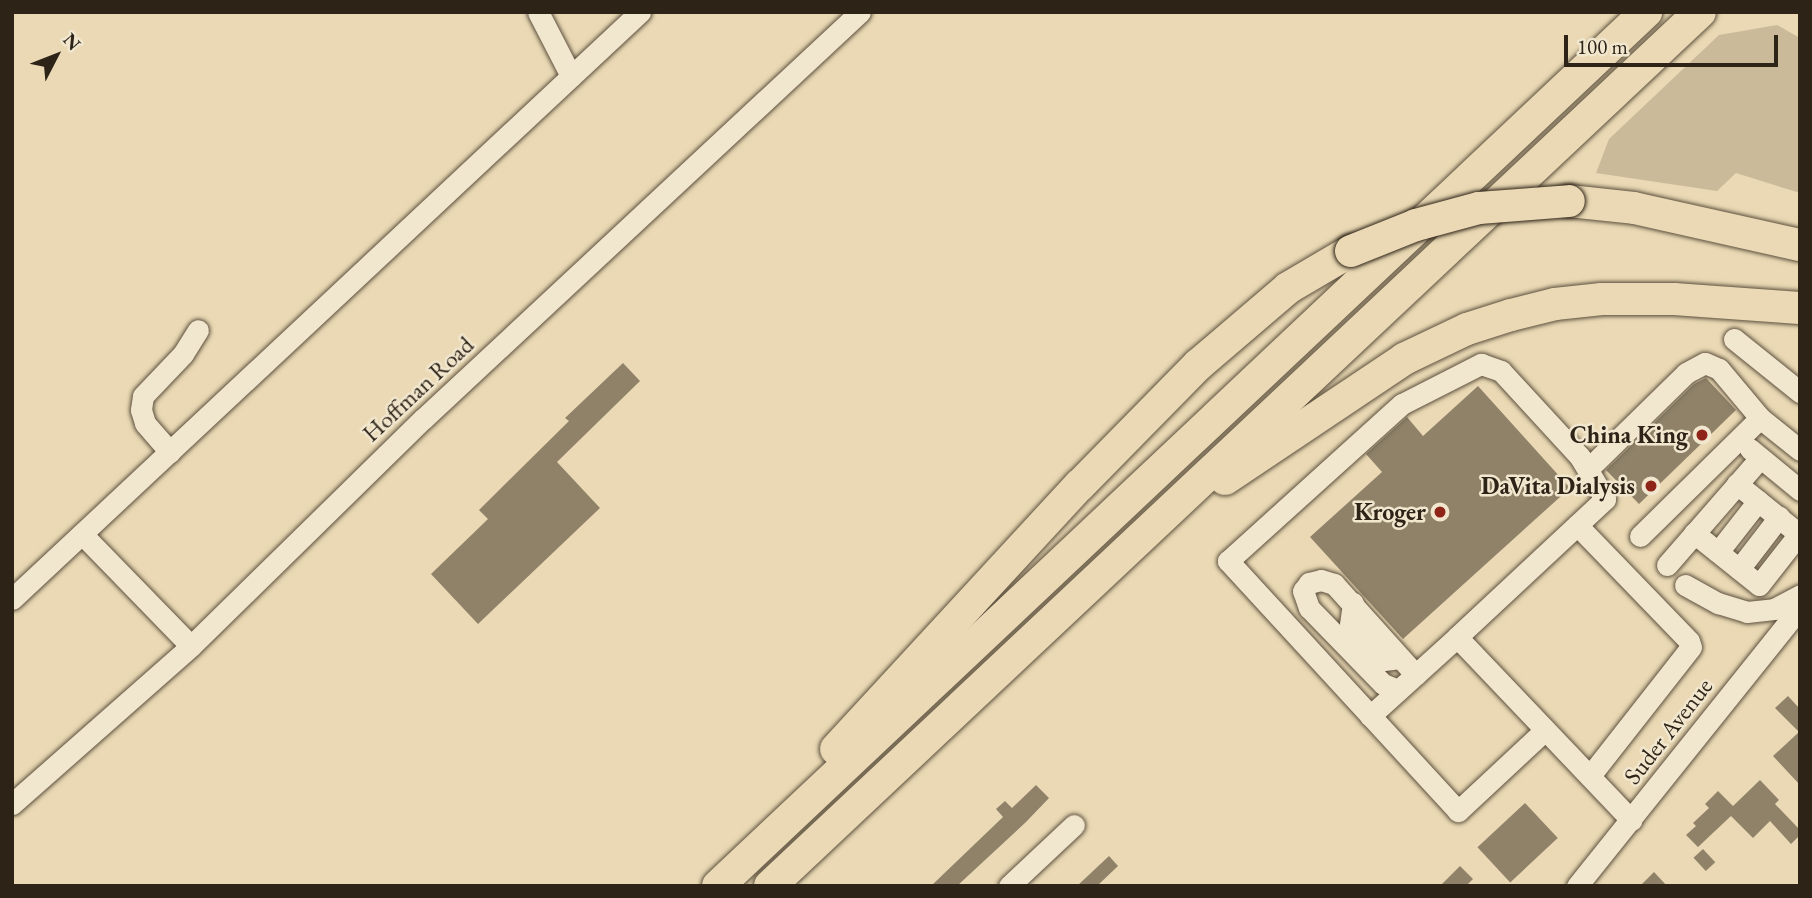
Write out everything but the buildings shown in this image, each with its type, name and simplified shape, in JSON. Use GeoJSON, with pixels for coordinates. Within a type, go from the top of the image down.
{"type":"FeatureCollection","features":[{"type":"Feature","properties":{"kind":"highway"},"geometry":{"type":"LineString","coordinates":[[717,886],[1646,12]]}},
{"type":"Feature","properties":{"kind":"highway"},"geometry":{"type":"LineString","coordinates":[[770,886],[1700,12]]}},
{"type":"Feature","properties":{"kind":"highway"},"geometry":{"type":"LineString","coordinates":[[717,886],[934,641],[1146,416],[1268,303],[1307,276],[1351,251],[1408,227],[1479,208],[1569,201],[1646,210],[1800,245]]}},
{"type":"Feature","properties":{"kind":"highway"},"geometry":{"type":"LineString","coordinates":[[1159,521],[1395,365],[1437,342],[1489,321],[1555,304],[1602,299],[1674,299],[1800,308]]}},
{"type":"Feature","properties":{"kind":"street"},"geometry":{"type":"LineString","coordinates":[[538,12],[571,76]]}},
{"type":"Feature","properties":{"kind":"street"},"geometry":{"type":"LineString","coordinates":[[12,599],[640,12]]}},
{"type":"Feature","properties":{"kind":"street","name":"Hoffman Road"},"geometry":{"type":"LineString","coordinates":[[12,804],[191,646],[413,428],[860,12]]}},
{"type":"Feature","properties":{"kind":"street"},"geometry":{"type":"LineString","coordinates":[[170,452],[145,423],[141,410],[143,396],[183,354],[198,330]]}},
{"type":"Feature","properties":{"kind":"street"},"geometry":{"type":"LineString","coordinates":[[1734,339],[1800,392]]}},
{"type":"Feature","properties":{"kind":"street"},"geometry":{"type":"LineString","coordinates":[[1588,470],[1686,373],[1705,363],[1719,369],[1760,418],[1800,450]]}},
{"type":"Feature","properties":{"kind":"street"},"geometry":{"type":"LineString","coordinates":[[1370,716],[1605,499],[1580,457],[1501,371],[1481,364],[1402,404],[1228,561],[1370,716],[1458,811],[1545,730]]}},
{"type":"Feature","properties":{"kind":"street"},"geometry":{"type":"LineString","coordinates":[[1640,536],[1760,418]]}},
{"type":"Feature","properties":{"kind":"street"},"geometry":{"type":"LineString","coordinates":[[1738,439],[1800,490]]}},
{"type":"Feature","properties":{"kind":"street"},"geometry":{"type":"LineString","coordinates":[[1667,565],[1760,457]]}},
{"type":"Feature","properties":{"kind":"street"},"geometry":{"type":"LineString","coordinates":[[1694,533],[1759,585],[1800,534],[1737,484]]}},
{"type":"Feature","properties":{"kind":"street"},"geometry":{"type":"LineString","coordinates":[[1718,552],[1758,500]]}},
{"type":"Feature","properties":{"kind":"street"},"geometry":{"type":"LineString","coordinates":[[1577,525],[1689,641],[1691,647],[1590,776]]}},
{"type":"Feature","properties":{"kind":"street"},"geometry":{"type":"LineString","coordinates":[[82,534],[191,646]]}},
{"type":"Feature","properties":{"kind":"street"},"geometry":{"type":"LineString","coordinates":[[1398,690],[1383,684],[1308,608],[1303,592],[1309,583],[1321,580],[1334,584],[1353,603],[1350,625],[1356,638],[1377,661],[1400,658],[1416,675]]}},
{"type":"Feature","properties":{"kind":"street"},"geometry":{"type":"LineString","coordinates":[[1685,585],[1718,603],[1747,612],[1774,610],[1800,594]]}},
{"type":"Feature","properties":{"kind":"street","name":"Suder Avenue"},"geometry":{"type":"LineString","coordinates":[[1577,886],[1800,608]]}},
{"type":"Feature","properties":{"kind":"street"},"geometry":{"type":"LineString","coordinates":[[1457,637],[1631,820]]}},
{"type":"Feature","properties":{"kind":"street"},"geometry":{"type":"LineString","coordinates":[[1009,886],[1074,825]]}},
{"type":"Feature","properties":{"kind":"shaded area"},"geometry":{"type":"Polygon","coordinates":[[[1777,25],[1800,38],[1800,193],[1736,173],[1717,191],[1596,173],[1609,139],[1719,35],[1777,25]]]}},
{"type":"Feature","properties":{"kind":"place","name":"China King"},"geometry":{"type":"Point","coordinates":[1702,435]}},
{"type":"Feature","properties":{"kind":"place","name":"DaVita Dialysis"},"geometry":{"type":"Point","coordinates":[1651,486]}},
{"type":"Feature","properties":{"kind":"place","name":"Kroger"},"geometry":{"type":"Point","coordinates":[1440,512]}}]}
